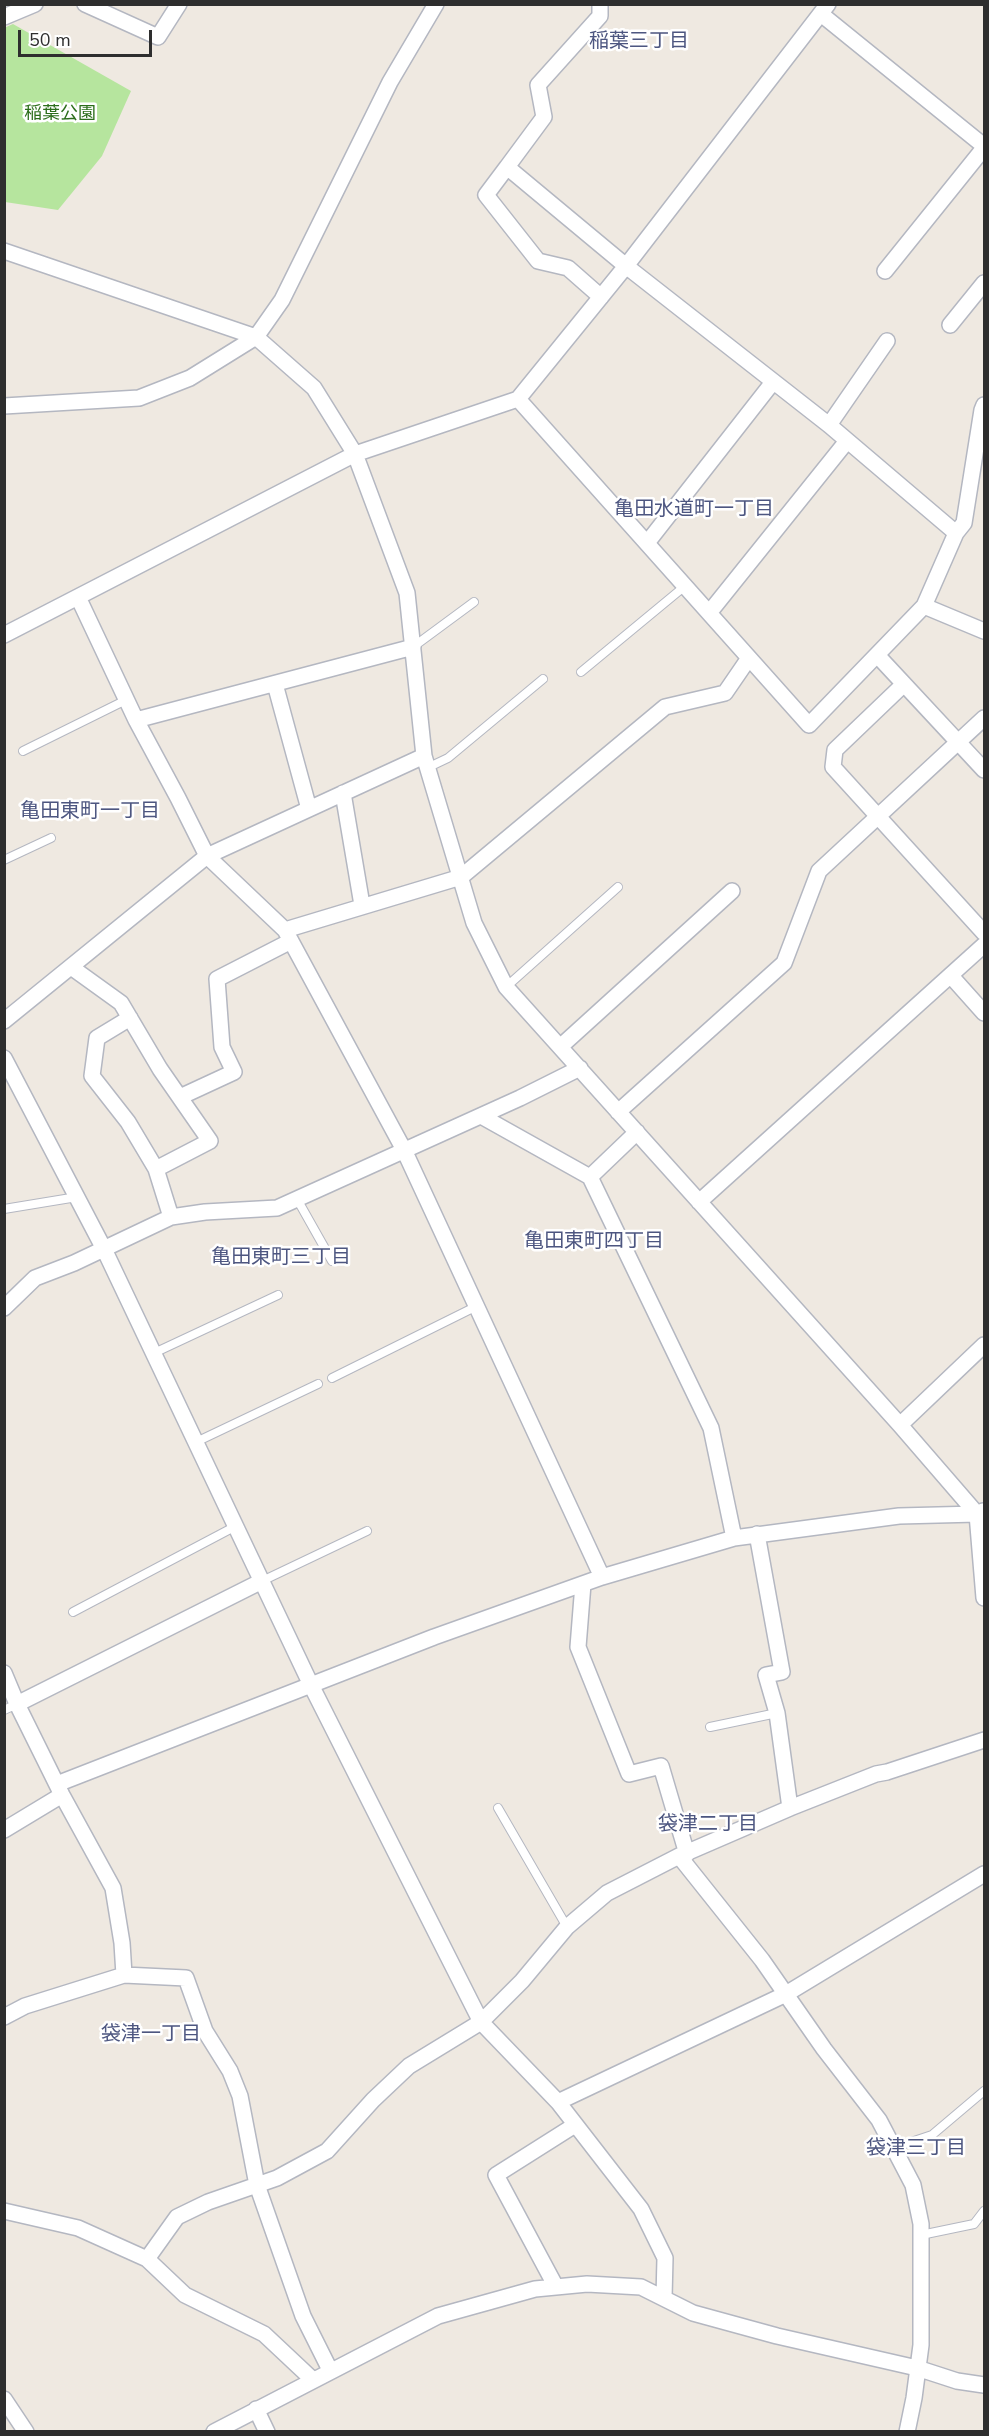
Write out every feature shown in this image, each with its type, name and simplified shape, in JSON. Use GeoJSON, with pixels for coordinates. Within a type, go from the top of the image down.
{"type":"FeatureCollection","features":[{"type":"Feature","properties":{"kind":"street"},"geometry":{"type":"LineString","coordinates":[[4,17],[35,4]]}},
{"type":"Feature","properties":{"kind":"street"},"geometry":{"type":"LineString","coordinates":[[85,4],[158,37],[179,4]]}},
{"type":"Feature","properties":{"kind":"street"},"geometry":{"type":"LineString","coordinates":[[4,406],[139,398],[190,378],[256,337],[282,300],[390,82],[436,4]]}},
{"type":"Feature","properties":{"kind":"street"},"geometry":{"type":"LineString","coordinates":[[600,4],[600,16],[538,85],[544,117],[486,195],[538,261],[568,268],[601,297]]}},
{"type":"Feature","properties":{"kind":"street"},"geometry":{"type":"LineString","coordinates":[[4,635],[355,454],[518,399],[626,266],[824,9],[984,147],[885,271]]}},
{"type":"Feature","properties":{"kind":"street"},"geometry":{"type":"LineString","coordinates":[[507,166],[626,266],[829,426],[956,533]]}},
{"type":"Feature","properties":{"kind":"street"},"geometry":{"type":"LineString","coordinates":[[4,250],[256,337],[314,388],[355,454],[407,593],[425,762],[474,923],[506,987],[980,1512],[984,1598]]}},
{"type":"Feature","properties":{"kind":"street"},"geometry":{"type":"LineString","coordinates":[[950,325],[984,283]]}},
{"type":"Feature","properties":{"kind":"street"},"geometry":{"type":"LineString","coordinates":[[829,426],[888,341]]}},
{"type":"Feature","properties":{"kind":"street"},"geometry":{"type":"LineString","coordinates":[[647,543],[773,382]]}},
{"type":"Feature","properties":{"kind":"street"},"geometry":{"type":"LineString","coordinates":[[518,399],[809,725],[924,606],[956,533],[964,523],[984,405]]}},
{"type":"Feature","properties":{"kind":"street"},"geometry":{"type":"LineString","coordinates":[[709,613],[847,441]]}},
{"type":"Feature","properties":{"kind":"street"},"geometry":{"type":"LineString","coordinates":[[78,597],[126,700],[207,856],[288,935],[405,1150],[602,1577]]}},
{"type":"Feature","properties":{"kind":"street"},"geometry":{"type":"LineString","coordinates":[[924,606],[984,631]]}},
{"type":"Feature","properties":{"kind":"street"},"geometry":{"type":"LineString","coordinates":[[136,720],[412,647]]}},
{"type":"Feature","properties":{"kind":"street"},"geometry":{"type":"LineString","coordinates":[[877,655],[984,770]]}},
{"type":"Feature","properties":{"kind":"street"},"geometry":{"type":"LineString","coordinates":[[180,1097],[234,1072],[222,1047],[217,979],[288,935],[362,905],[461,877],[664,707],[725,693],[749,658]]}},
{"type":"Feature","properties":{"kind":"street"},"geometry":{"type":"LineString","coordinates":[[275,684],[309,809]]}},
{"type":"Feature","properties":{"kind":"street"},"geometry":{"type":"LineString","coordinates":[[904,684],[835,750],[833,767],[984,933]]}},
{"type":"Feature","properties":{"kind":"street"},"geometry":{"type":"LineString","coordinates":[[618,1112],[784,963],[819,871],[984,718]]}},
{"type":"Feature","properties":{"kind":"street"},"geometry":{"type":"LineString","coordinates":[[4,1021],[207,856],[343,794],[425,762]]}},
{"type":"Feature","properties":{"kind":"street"},"geometry":{"type":"LineString","coordinates":[[343,794],[362,905]]}},
{"type":"Feature","properties":{"kind":"street"},"geometry":{"type":"LineString","coordinates":[[560,1047],[732,891]]}},
{"type":"Feature","properties":{"kind":"street"},"geometry":{"type":"LineString","coordinates":[[699,1202],[984,945]]}},
{"type":"Feature","properties":{"kind":"street"},"geometry":{"type":"LineString","coordinates":[[71,967],[121,1003],[210,1141],[156,1169]]}},
{"type":"Feature","properties":{"kind":"street"},"geometry":{"type":"LineString","coordinates":[[951,976],[984,1013]]}},
{"type":"Feature","properties":{"kind":"street"},"geometry":{"type":"LineString","coordinates":[[130,1018],[98,1038],[92,1077],[128,1122],[156,1169],[171,1217]]}},
{"type":"Feature","properties":{"kind":"street"},"geometry":{"type":"LineString","coordinates":[[4,1058],[104,1249],[311,1685],[482,2022],[558,2102],[641,2209],[664,2258],[664,2298]]}},
{"type":"Feature","properties":{"kind":"street"},"geometry":{"type":"LineString","coordinates":[[4,1308],[35,1278],[171,1217],[205,1212],[277,1208],[482,1116],[580,1068]]}},
{"type":"Feature","properties":{"kind":"street"},"geometry":{"type":"LineString","coordinates":[[482,1116],[590,1177],[711,1428],[734,1538]]}},
{"type":"Feature","properties":{"kind":"street"},"geometry":{"type":"LineString","coordinates":[[590,1177],[637,1132]]}},
{"type":"Feature","properties":{"kind":"street"},"geometry":{"type":"LineString","coordinates":[[900,1425],[984,1345]]}},
{"type":"Feature","properties":{"kind":"street"},"geometry":{"type":"LineString","coordinates":[[4,1830],[60,1790],[311,1685],[434,1637],[602,1577],[734,1538],[757,1534],[899,1516],[980,1512]]}},
{"type":"Feature","properties":{"kind":"street"},"geometry":{"type":"LineString","coordinates":[[757,1534],[782,1672],[766,1675],[777,1713],[790,1808]]}},
{"type":"Feature","properties":{"kind":"street"},"geometry":{"type":"LineString","coordinates":[[11,1707],[262,1581]]}},
{"type":"Feature","properties":{"kind":"street"},"geometry":{"type":"LineString","coordinates":[[583,1584],[578,1647],[629,1774],[660,1766],[683,1855],[762,1960],[824,2049],[879,2120],[913,2185],[921,2224],[921,2344],[907,2432]]}},
{"type":"Feature","properties":{"kind":"street"},"geometry":{"type":"LineString","coordinates":[[4,1673],[11,1707],[60,1790],[112,1888],[122,1943],[124,1975]]}},
{"type":"Feature","properties":{"kind":"street"},"geometry":{"type":"LineString","coordinates":[[147,2259],[177,2217],[208,2202],[277,2178],[327,2151],[373,2100],[410,2066],[482,2022],[522,1981],[567,1927],[607,1893],[683,1855],[790,1808],[876,1774],[984,1740]]}},
{"type":"Feature","properties":{"kind":"street"},"geometry":{"type":"LineString","coordinates":[[558,2102],[786,1994],[984,1874]]}},
{"type":"Feature","properties":{"kind":"street"},"geometry":{"type":"LineString","coordinates":[[4,2017],[25,2006],[124,1975],[186,1978],[205,2031],[230,2071],[240,2096],[257,2185],[303,2316],[330,2370]]}},
{"type":"Feature","properties":{"kind":"street"},"geometry":{"type":"LineString","coordinates":[[556,2287],[496,2175],[575,2125]]}},
{"type":"Feature","properties":{"kind":"street"},"geometry":{"type":"LineString","coordinates":[[4,2211],[78,2228],[147,2259],[185,2295],[264,2334],[313,2380]]}},
{"type":"Feature","properties":{"kind":"street"},"geometry":{"type":"LineString","coordinates":[[214,2432],[438,2316],[535,2289],[587,2284],[641,2287],[693,2313],[766,2334],[918,2368],[957,2381],[984,2385]]}},
{"type":"Feature","properties":{"kind":"street"},"geometry":{"type":"LineString","coordinates":[[4,2399],[25,2431]]}},
{"type":"Feature","properties":{"kind":"street"},"geometry":{"type":"LineString","coordinates":[[256,2409],[267,2432]]}},
{"type":"Feature","properties":{"kind":"lane"},"geometry":{"type":"LineString","coordinates":[[581,672],[685,586]]}},
{"type":"Feature","properties":{"kind":"lane"},"geometry":{"type":"LineString","coordinates":[[412,647],[474,602]]}},
{"type":"Feature","properties":{"kind":"lane"},"geometry":{"type":"LineString","coordinates":[[425,762],[448,758],[543,679]]}},
{"type":"Feature","properties":{"kind":"lane"},"geometry":{"type":"LineString","coordinates":[[23,752],[126,700]]}},
{"type":"Feature","properties":{"kind":"lane"},"geometry":{"type":"LineString","coordinates":[[4,860],[51,838]]}},
{"type":"Feature","properties":{"kind":"lane"},"geometry":{"type":"LineString","coordinates":[[506,987],[618,887]]}},
{"type":"Feature","properties":{"kind":"lane"},"geometry":{"type":"LineString","coordinates":[[4,1209],[77,1197]]}},
{"type":"Feature","properties":{"kind":"lane"},"geometry":{"type":"LineString","coordinates":[[297,1199],[332,1261]]}},
{"type":"Feature","properties":{"kind":"lane"},"geometry":{"type":"LineString","coordinates":[[154,1353],[278,1295]]}},
{"type":"Feature","properties":{"kind":"lane"},"geometry":{"type":"LineString","coordinates":[[332,1378],[477,1306]]}},
{"type":"Feature","properties":{"kind":"lane"},"geometry":{"type":"LineString","coordinates":[[196,1442],[318,1384]]}},
{"type":"Feature","properties":{"kind":"lane"},"geometry":{"type":"LineString","coordinates":[[73,1612],[236,1526]]}},
{"type":"Feature","properties":{"kind":"lane"},"geometry":{"type":"LineString","coordinates":[[262,1581],[367,1532]]}},
{"type":"Feature","properties":{"kind":"lane"},"geometry":{"type":"LineString","coordinates":[[710,1727],[777,1713]]}},
{"type":"Feature","properties":{"kind":"lane"},"geometry":{"type":"LineString","coordinates":[[498,1808],[567,1927]]}},
{"type":"Feature","properties":{"kind":"lane"},"geometry":{"type":"LineString","coordinates":[[893,2148],[932,2135],[984,2091]]}},
{"type":"Feature","properties":{"kind":"lane"},"geometry":{"type":"LineString","coordinates":[[921,2235],[974,2224],[984,2211]]}},
{"type":"Feature","properties":{"kind":"green space","name":"稲葉公園"},"geometry":{"type":"Polygon","coordinates":[[[13,24],[131,91],[102,156],[58,210],[5,202],[4,28],[13,24]]]}},
{"type":"Feature","properties":{"kind":"district","name":"稲葉三丁目"},"geometry":{"type":"Point","coordinates":[639,42]}},
{"type":"Feature","properties":{"kind":"district","name":"亀田水道町一丁目"},"geometry":{"type":"Point","coordinates":[694,510]}},
{"type":"Feature","properties":{"kind":"district","name":"亀田東町一丁目"},"geometry":{"type":"Point","coordinates":[90,812]}},
{"type":"Feature","properties":{"kind":"district","name":"亀田東町四丁目"},"geometry":{"type":"Point","coordinates":[594,1242]}},
{"type":"Feature","properties":{"kind":"district","name":"亀田東町三丁目"},"geometry":{"type":"Point","coordinates":[281,1258]}},
{"type":"Feature","properties":{"kind":"district","name":"袋津二丁目"},"geometry":{"type":"Point","coordinates":[708,1825]}},
{"type":"Feature","properties":{"kind":"district","name":"袋津一丁目"},"geometry":{"type":"Point","coordinates":[151,2035]}},
{"type":"Feature","properties":{"kind":"district","name":"袋津三丁目"},"geometry":{"type":"Point","coordinates":[916,2149]}}]}
